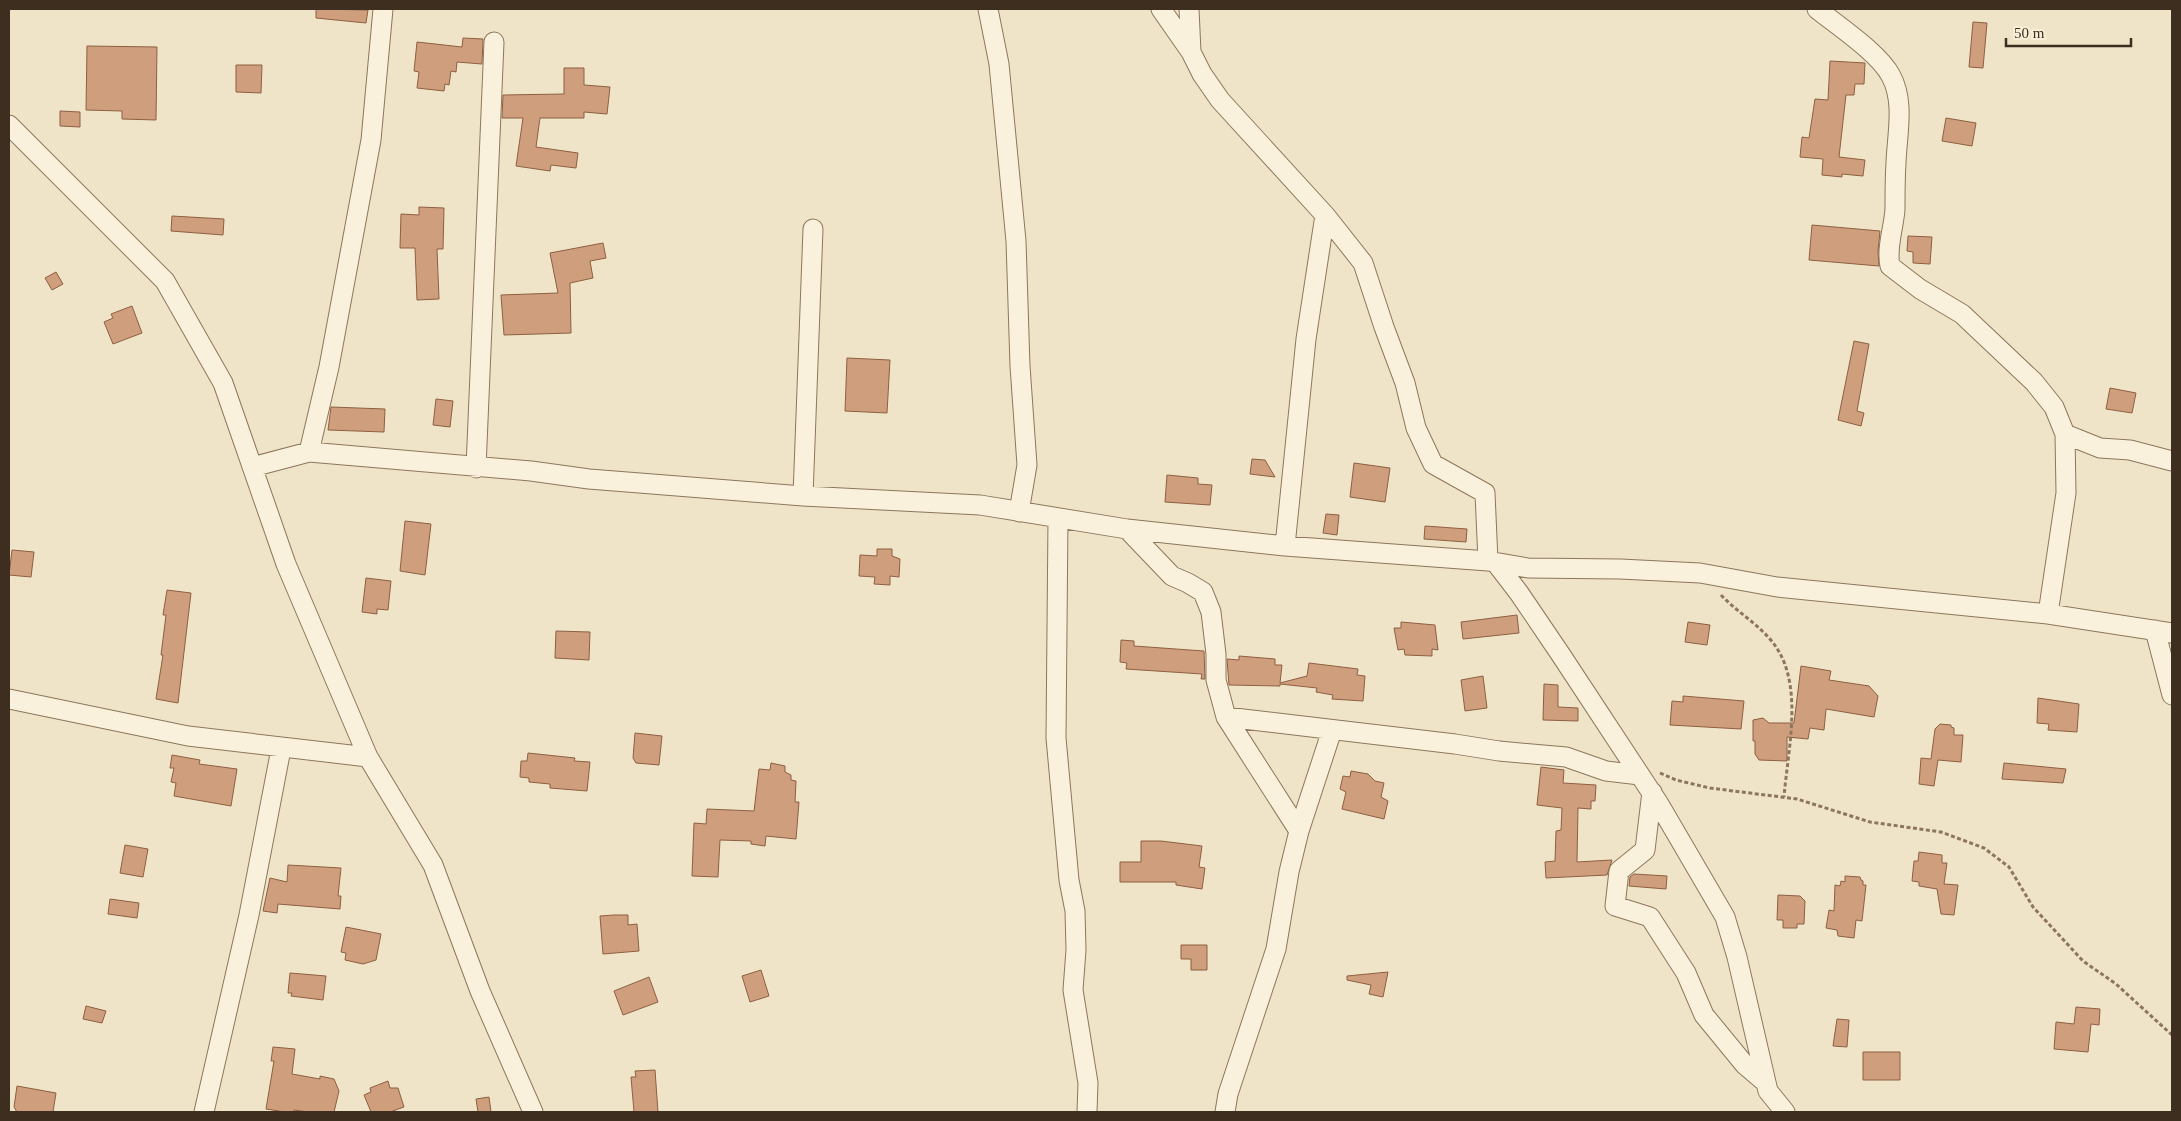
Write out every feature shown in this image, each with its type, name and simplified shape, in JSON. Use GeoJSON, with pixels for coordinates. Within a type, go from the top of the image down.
{"type":"FeatureCollection","features":[{"type":"Feature","properties":{"kind":"street"},"geometry":{"type":"LineString","coordinates":[[309,452],[329,367],[371,140],[383,9]]}},
{"type":"Feature","properties":{"kind":"street"},"geometry":{"type":"LineString","coordinates":[[988,9],[999,64],[1016,241],[1020,357],[1027,465],[1019,512]]}},
{"type":"Feature","properties":{"kind":"street"},"geometry":{"type":"LineString","coordinates":[[1161,9],[1191,52],[1202,74],[1220,100],[1326,215],[1363,263],[1405,383],[1416,428],[1432,464],[1485,493],[1492,562],[1546,632],[1649,774],[1652,792],[1646,850],[1618,871],[1615,906],[1650,917],[1681,965],[1704,1016],[1786,1112]]}},
{"type":"Feature","properties":{"kind":"street"},"geometry":{"type":"LineString","coordinates":[[1190,9],[1191,52]]}},
{"type":"Feature","properties":{"kind":"street"},"geometry":{"type":"LineString","coordinates":[[1818,9],[1880,61],[1891,76],[1897,91],[1900,127],[1896,162],[1895,208],[1889,252],[1890,266],[1920,289],[1962,314],[2034,382],[2054,407],[2064,434],[2066,493],[2048,614]]}},
{"type":"Feature","properties":{"kind":"street"},"geometry":{"type":"LineString","coordinates":[[476,468],[494,42]]}},
{"type":"Feature","properties":{"kind":"street"},"geometry":{"type":"LineString","coordinates":[[9,125],[165,281],[223,383],[286,564],[368,757],[433,865],[480,991],[533,1112]]}},
{"type":"Feature","properties":{"kind":"street"},"geometry":{"type":"LineString","coordinates":[[1285,546],[1306,339],[1326,215]]}},
{"type":"Feature","properties":{"kind":"street"},"geometry":{"type":"LineString","coordinates":[[803,496],[814,229]]}},
{"type":"Feature","properties":{"kind":"street"},"geometry":{"type":"LineString","coordinates":[[2064,434],[2100,448],[2130,450],[2172,462]]}},
{"type":"Feature","properties":{"kind":"street"},"geometry":{"type":"LineString","coordinates":[[252,467],[309,452],[476,468],[532,471],[597,480],[803,496],[980,505],[1128,529],[1285,546],[1492,562],[1528,568],[1620,569],[1700,573],[1777,588],[2048,614],[2163,631],[2172,695]]}},
{"type":"Feature","properties":{"kind":"street"},"geometry":{"type":"LineString","coordinates":[[1058,518],[1056,738],[1064,834],[1074,911],[1076,950],[1073,990],[1088,1083],[1087,1112]]}},
{"type":"Feature","properties":{"kind":"street"},"geometry":{"type":"LineString","coordinates":[[1128,529],[1172,576],[1188,582],[1203,592],[1211,612],[1216,654],[1216,680],[1226,717],[1299,831]]}},
{"type":"Feature","properties":{"kind":"street"},"geometry":{"type":"LineString","coordinates":[[9,699],[188,736],[281,749],[368,757]]}},
{"type":"Feature","properties":{"kind":"street"},"geometry":{"type":"LineString","coordinates":[[1226,717],[1574,758],[1606,772],[1649,774]]}},
{"type":"Feature","properties":{"kind":"street"},"geometry":{"type":"LineString","coordinates":[[1225,1112],[1228,1094],[1276,949],[1289,872],[1299,831],[1332,730]]}},
{"type":"Feature","properties":{"kind":"street"},"geometry":{"type":"LineString","coordinates":[[204,1112],[249,915],[281,749]]}},
{"type":"Feature","properties":{"kind":"street"},"geometry":{"type":"LineString","coordinates":[[1652,792],[1725,917],[1738,957],[1766,1087],[1768,1112]]}},
{"type":"Feature","properties":{"kind":"path"},"geometry":{"type":"LineString","coordinates":[[1719,593],[1770,639],[1786,663],[1792,687],[1784,797]]}},
{"type":"Feature","properties":{"kind":"path"},"geometry":{"type":"LineString","coordinates":[[1649,774],[1710,788],[1797,799],[1870,822],[1941,832],[1984,848],[2009,867],[2033,907],[2083,961],[2116,984],[2172,1035]]}},
{"type":"Feature","properties":{"kind":"building"},"geometry":{"type":"Polygon","coordinates":[[[316,9],[368,10],[366,23],[316,18],[316,9]]]}},
{"type":"Feature","properties":{"kind":"building"},"geometry":{"type":"Polygon","coordinates":[[[1973,22],[1987,23],[1983,68],[1969,67],[1973,22]]]}},
{"type":"Feature","properties":{"kind":"building"},"geometry":{"type":"Polygon","coordinates":[[[463,38],[483,39],[482,64],[457,62],[456,72],[451,71],[449,85],[445,84],[444,91],[417,88],[419,72],[414,71],[417,42],[462,47],[463,38]]]}},
{"type":"Feature","properties":{"kind":"building"},"geometry":{"type":"Polygon","coordinates":[[[87,46],[157,47],[156,120],[122,119],[122,111],[86,110],[87,46]]]}},
{"type":"Feature","properties":{"kind":"building"},"geometry":{"type":"Polygon","coordinates":[[[1830,61],[1865,63],[1864,84],[1855,84],[1854,95],[1846,95],[1839,157],[1865,160],[1863,176],[1842,174],[1842,177],[1822,175],[1823,159],[1800,157],[1802,137],[1809,138],[1815,99],[1828,100],[1830,61]]]}},
{"type":"Feature","properties":{"kind":"building"},"geometry":{"type":"Polygon","coordinates":[[[236,65],[262,65],[261,93],[236,92],[236,65]]]}},
{"type":"Feature","properties":{"kind":"building"},"geometry":{"type":"Polygon","coordinates":[[[564,68],[584,68],[584,85],[610,87],[607,114],[584,112],[584,118],[540,118],[536,147],[578,153],[576,168],[551,165],[550,171],[516,166],[523,118],[502,118],[503,95],[564,94],[564,68]]]}},
{"type":"Feature","properties":{"kind":"building"},"geometry":{"type":"Polygon","coordinates":[[[60,111],[80,112],[80,127],[60,126],[60,111]]]}},
{"type":"Feature","properties":{"kind":"building"},"geometry":{"type":"Polygon","coordinates":[[[1946,118],[1976,123],[1972,146],[1942,141],[1946,118]]]}},
{"type":"Feature","properties":{"kind":"building"},"geometry":{"type":"Polygon","coordinates":[[[419,207],[444,208],[443,249],[437,249],[439,299],[417,300],[415,248],[400,248],[401,214],[419,215],[419,207]]]}},
{"type":"Feature","properties":{"kind":"building"},"geometry":{"type":"Polygon","coordinates":[[[172,216],[224,219],[223,235],[171,231],[172,216]]]}},
{"type":"Feature","properties":{"kind":"building"},"geometry":{"type":"Polygon","coordinates":[[[1812,225],[1880,231],[1879,266],[1809,260],[1812,225]]]}},
{"type":"Feature","properties":{"kind":"building"},"geometry":{"type":"Polygon","coordinates":[[[1908,236],[1932,237],[1930,264],[1913,263],[1913,252],[1907,251],[1908,236]]]}},
{"type":"Feature","properties":{"kind":"building"},"geometry":{"type":"Polygon","coordinates":[[[603,243],[606,258],[590,261],[593,278],[570,283],[571,333],[504,335],[501,295],[558,293],[550,253],[603,243]]]}},
{"type":"Feature","properties":{"kind":"building"},"geometry":{"type":"Polygon","coordinates":[[[56,272],[63,284],[52,290],[45,278],[56,272]]]}},
{"type":"Feature","properties":{"kind":"building"},"geometry":{"type":"Polygon","coordinates":[[[132,306],[142,333],[113,344],[104,322],[113,318],[111,314],[132,306]]]}},
{"type":"Feature","properties":{"kind":"building"},"geometry":{"type":"Polygon","coordinates":[[[1854,341],[1869,344],[1857,411],[1864,413],[1861,426],[1838,420],[1854,341]]]}},
{"type":"Feature","properties":{"kind":"building"},"geometry":{"type":"Polygon","coordinates":[[[847,358],[890,360],[887,413],[845,411],[847,358]]]}},
{"type":"Feature","properties":{"kind":"building"},"geometry":{"type":"Polygon","coordinates":[[[2110,388],[2136,393],[2132,413],[2106,409],[2110,388]]]}},
{"type":"Feature","properties":{"kind":"building"},"geometry":{"type":"Polygon","coordinates":[[[436,399],[453,401],[450,427],[433,425],[436,399]]]}},
{"type":"Feature","properties":{"kind":"building"},"geometry":{"type":"Polygon","coordinates":[[[331,407],[385,409],[384,432],[328,430],[331,407]]]}},
{"type":"Feature","properties":{"kind":"building"},"geometry":{"type":"Polygon","coordinates":[[[1252,459],[1265,460],[1275,477],[1250,474],[1252,459]]]}},
{"type":"Feature","properties":{"kind":"building"},"geometry":{"type":"Polygon","coordinates":[[[1354,463],[1390,468],[1385,502],[1350,497],[1354,463]]]}},
{"type":"Feature","properties":{"kind":"building"},"geometry":{"type":"Polygon","coordinates":[[[1167,475],[1198,478],[1198,484],[1212,485],[1210,505],[1165,502],[1167,475]]]}},
{"type":"Feature","properties":{"kind":"building"},"geometry":{"type":"Polygon","coordinates":[[[1326,514],[1339,515],[1337,535],[1323,533],[1326,514]]]}},
{"type":"Feature","properties":{"kind":"building"},"geometry":{"type":"Polygon","coordinates":[[[405,521],[431,524],[425,575],[400,571],[405,521]]]}},
{"type":"Feature","properties":{"kind":"building"},"geometry":{"type":"Polygon","coordinates":[[[1425,526],[1467,529],[1466,542],[1424,539],[1425,526]]]}},
{"type":"Feature","properties":{"kind":"building"},"geometry":{"type":"Polygon","coordinates":[[[877,549],[892,549],[892,556],[900,559],[899,577],[890,576],[890,585],[874,584],[875,577],[859,576],[860,555],[877,556],[877,549]]]}},
{"type":"Feature","properties":{"kind":"building"},"geometry":{"type":"Polygon","coordinates":[[[12,550],[34,552],[31,577],[9,575],[12,550]]]}},
{"type":"Feature","properties":{"kind":"building"},"geometry":{"type":"Polygon","coordinates":[[[366,578],[391,581],[388,610],[377,609],[377,614],[362,612],[366,578]]]}},
{"type":"Feature","properties":{"kind":"building"},"geometry":{"type":"Polygon","coordinates":[[[167,590],[191,593],[178,703],[156,699],[163,655],[161,655],[166,615],[163,615],[167,590]]]}},
{"type":"Feature","properties":{"kind":"building"},"geometry":{"type":"Polygon","coordinates":[[[1517,615],[1519,633],[1463,639],[1461,622],[1517,615]]]}},
{"type":"Feature","properties":{"kind":"building"},"geometry":{"type":"Polygon","coordinates":[[[1401,622],[1435,625],[1438,650],[1432,649],[1432,656],[1405,655],[1404,649],[1398,650],[1394,628],[1401,628],[1401,622]]]}},
{"type":"Feature","properties":{"kind":"building"},"geometry":{"type":"Polygon","coordinates":[[[1688,622],[1710,625],[1707,645],[1685,642],[1688,622]]]}},
{"type":"Feature","properties":{"kind":"building"},"geometry":{"type":"Polygon","coordinates":[[[556,631],[590,632],[589,660],[555,658],[556,631]]]}},
{"type":"Feature","properties":{"kind":"building"},"geometry":{"type":"Polygon","coordinates":[[[1121,640],[1134,641],[1134,646],[1204,651],[1205,679],[1201,679],[1202,674],[1126,669],[1127,663],[1120,662],[1121,640]]]}},
{"type":"Feature","properties":{"kind":"building"},"geometry":{"type":"Polygon","coordinates":[[[1239,656],[1275,659],[1275,665],[1282,665],[1280,683],[1307,676],[1309,663],[1358,669],[1357,675],[1365,676],[1363,701],[1332,699],[1333,695],[1316,692],[1317,688],[1280,684],[1280,686],[1229,685],[1227,659],[1239,660],[1239,656]]]}},
{"type":"Feature","properties":{"kind":"building"},"geometry":{"type":"Polygon","coordinates":[[[1801,666],[1831,671],[1829,680],[1869,686],[1878,696],[1874,717],[1826,709],[1824,730],[1810,728],[1808,739],[1787,737],[1787,761],[1759,760],[1755,754],[1755,741],[1753,741],[1753,720],[1763,718],[1769,723],[1794,723],[1801,666]]]}},
{"type":"Feature","properties":{"kind":"building"},"geometry":{"type":"Polygon","coordinates":[[[1483,676],[1487,708],[1465,711],[1461,680],[1483,676]]]}},
{"type":"Feature","properties":{"kind":"building"},"geometry":{"type":"Polygon","coordinates":[[[1544,684],[1558,685],[1558,707],[1578,708],[1578,721],[1543,720],[1544,684]]]}},
{"type":"Feature","properties":{"kind":"building"},"geometry":{"type":"Polygon","coordinates":[[[1683,696],[1744,701],[1741,729],[1670,725],[1672,701],[1683,702],[1683,696]]]}},
{"type":"Feature","properties":{"kind":"building"},"geometry":{"type":"Polygon","coordinates":[[[2038,698],[2079,704],[2077,732],[2048,730],[2049,724],[2037,723],[2038,698]]]}},
{"type":"Feature","properties":{"kind":"building"},"geometry":{"type":"Polygon","coordinates":[[[1940,724],[1951,725],[1954,728],[1954,735],[1963,735],[1961,762],[1938,760],[1934,786],[1919,784],[1921,758],[1931,759],[1935,729],[1940,724]]]}},
{"type":"Feature","properties":{"kind":"building"},"geometry":{"type":"Polygon","coordinates":[[[635,733],[662,736],[659,765],[636,763],[633,758],[635,733]]]}},
{"type":"Feature","properties":{"kind":"building"},"geometry":{"type":"Polygon","coordinates":[[[528,753],[575,758],[574,761],[590,762],[587,791],[550,788],[550,784],[529,782],[529,778],[520,777],[521,761],[527,761],[528,753]]]}},
{"type":"Feature","properties":{"kind":"building"},"geometry":{"type":"Polygon","coordinates":[[[172,755],[200,760],[199,764],[237,769],[231,806],[174,796],[176,783],[171,782],[174,768],[170,768],[172,755]]]}},
{"type":"Feature","properties":{"kind":"building"},"geometry":{"type":"Polygon","coordinates":[[[771,763],[785,766],[785,772],[791,775],[791,780],[796,781],[795,802],[799,802],[796,839],[766,836],[765,846],[751,844],[751,841],[720,840],[718,877],[692,876],[694,823],[706,824],[707,809],[754,811],[759,769],[770,770],[771,763]]]}},
{"type":"Feature","properties":{"kind":"building"},"geometry":{"type":"Polygon","coordinates":[[[2004,763],[2066,769],[2063,783],[2002,779],[2004,763]]]}},
{"type":"Feature","properties":{"kind":"building"},"geometry":{"type":"Polygon","coordinates":[[[1541,767],[1564,770],[1563,783],[1596,785],[1595,801],[1591,801],[1591,809],[1578,808],[1577,862],[1612,860],[1607,875],[1546,878],[1545,862],[1555,861],[1556,831],[1561,830],[1562,808],[1537,805],[1541,767]]]}},
{"type":"Feature","properties":{"kind":"building"},"geometry":{"type":"Polygon","coordinates":[[[1351,771],[1368,774],[1375,781],[1384,783],[1381,797],[1388,801],[1384,819],[1342,809],[1346,792],[1340,789],[1343,776],[1350,777],[1351,771]]]}},
{"type":"Feature","properties":{"kind":"building"},"geometry":{"type":"Polygon","coordinates":[[[1141,841],[1161,841],[1202,846],[1199,867],[1205,868],[1202,889],[1176,885],[1176,882],[1120,882],[1120,862],[1141,862],[1141,841]]]}},
{"type":"Feature","properties":{"kind":"building"},"geometry":{"type":"Polygon","coordinates":[[[125,845],[148,849],[143,877],[120,873],[125,845]]]}},
{"type":"Feature","properties":{"kind":"building"},"geometry":{"type":"Polygon","coordinates":[[[1919,852],[1942,855],[1942,863],[1947,863],[1944,884],[1958,885],[1954,915],[1941,914],[1937,889],[1919,886],[1919,882],[1912,881],[1914,861],[1918,861],[1919,852]]]}},
{"type":"Feature","properties":{"kind":"building"},"geometry":{"type":"Polygon","coordinates":[[[288,865],[341,868],[338,896],[341,896],[340,909],[278,904],[277,913],[263,911],[270,878],[287,882],[288,865]]]}},
{"type":"Feature","properties":{"kind":"building"},"geometry":{"type":"Polygon","coordinates":[[[1634,874],[1667,876],[1666,889],[1629,886],[1630,877],[1634,874]]]}},
{"type":"Feature","properties":{"kind":"building"},"geometry":{"type":"Polygon","coordinates":[[[1845,876],[1860,877],[1863,885],[1866,885],[1862,921],[1856,920],[1854,938],[1838,936],[1837,930],[1826,928],[1829,910],[1834,911],[1835,885],[1840,886],[1841,881],[1845,882],[1845,876]]]}},
{"type":"Feature","properties":{"kind":"building"},"geometry":{"type":"Polygon","coordinates":[[[1778,895],[1800,896],[1805,901],[1804,924],[1797,924],[1797,928],[1783,928],[1783,920],[1777,920],[1778,895]]]}},
{"type":"Feature","properties":{"kind":"building"},"geometry":{"type":"Polygon","coordinates":[[[110,899],[139,903],[137,918],[108,914],[110,899]]]}},
{"type":"Feature","properties":{"kind":"building"},"geometry":{"type":"Polygon","coordinates":[[[628,915],[628,925],[637,924],[639,951],[603,954],[600,916],[628,915]]]}},
{"type":"Feature","properties":{"kind":"building"},"geometry":{"type":"Polygon","coordinates":[[[346,927],[381,934],[376,960],[363,964],[345,960],[346,953],[341,952],[346,927]]]}},
{"type":"Feature","properties":{"kind":"building"},"geometry":{"type":"Polygon","coordinates":[[[1181,945],[1207,945],[1207,970],[1191,970],[1191,959],[1181,959],[1181,945]]]}},
{"type":"Feature","properties":{"kind":"building"},"geometry":{"type":"Polygon","coordinates":[[[761,970],[769,996],[750,1002],[742,976],[761,970]]]}},
{"type":"Feature","properties":{"kind":"building"},"geometry":{"type":"Polygon","coordinates":[[[1388,972],[1383,997],[1369,994],[1371,985],[1347,980],[1347,976],[1388,972]]]}},
{"type":"Feature","properties":{"kind":"building"},"geometry":{"type":"Polygon","coordinates":[[[290,973],[326,976],[323,1000],[291,996],[292,993],[288,993],[290,973]]]}},
{"type":"Feature","properties":{"kind":"building"},"geometry":{"type":"Polygon","coordinates":[[[649,977],[658,1002],[623,1015],[614,991],[649,977]]]}},
{"type":"Feature","properties":{"kind":"building"},"geometry":{"type":"Polygon","coordinates":[[[86,1006],[106,1011],[102,1023],[83,1019],[86,1006]]]}},
{"type":"Feature","properties":{"kind":"building"},"geometry":{"type":"Polygon","coordinates":[[[2076,1007],[2100,1009],[2099,1025],[2091,1024],[2088,1052],[2054,1049],[2056,1022],[2074,1024],[2076,1007]]]}},
{"type":"Feature","properties":{"kind":"building"},"geometry":{"type":"Polygon","coordinates":[[[1837,1019],[1849,1020],[1847,1047],[1833,1046],[1837,1019]]]}},
{"type":"Feature","properties":{"kind":"building"},"geometry":{"type":"Polygon","coordinates":[[[273,1047],[295,1049],[292,1074],[320,1079],[320,1076],[334,1079],[339,1091],[334,1112],[294,1110],[294,1112],[285,1112],[266,1109],[274,1061],[271,1061],[273,1047]]]}},
{"type":"Feature","properties":{"kind":"building"},"geometry":{"type":"Polygon","coordinates":[[[1863,1052],[1900,1052],[1900,1080],[1863,1080],[1863,1052]]]}},
{"type":"Feature","properties":{"kind":"building"},"geometry":{"type":"Polygon","coordinates":[[[655,1070],[658,1112],[634,1112],[631,1077],[636,1077],[635,1071],[655,1070]]]}},
{"type":"Feature","properties":{"kind":"building"},"geometry":{"type":"Polygon","coordinates":[[[388,1081],[390,1088],[398,1088],[404,1107],[390,1112],[371,1112],[364,1095],[371,1092],[370,1088],[388,1081]]]}},
{"type":"Feature","properties":{"kind":"building"},"geometry":{"type":"Polygon","coordinates":[[[17,1086],[56,1093],[53,1112],[17,1112],[14,1107],[17,1086]]]}},
{"type":"Feature","properties":{"kind":"building"},"geometry":{"type":"Polygon","coordinates":[[[489,1097],[491,1112],[478,1112],[476,1099],[489,1097]]]}}]}
